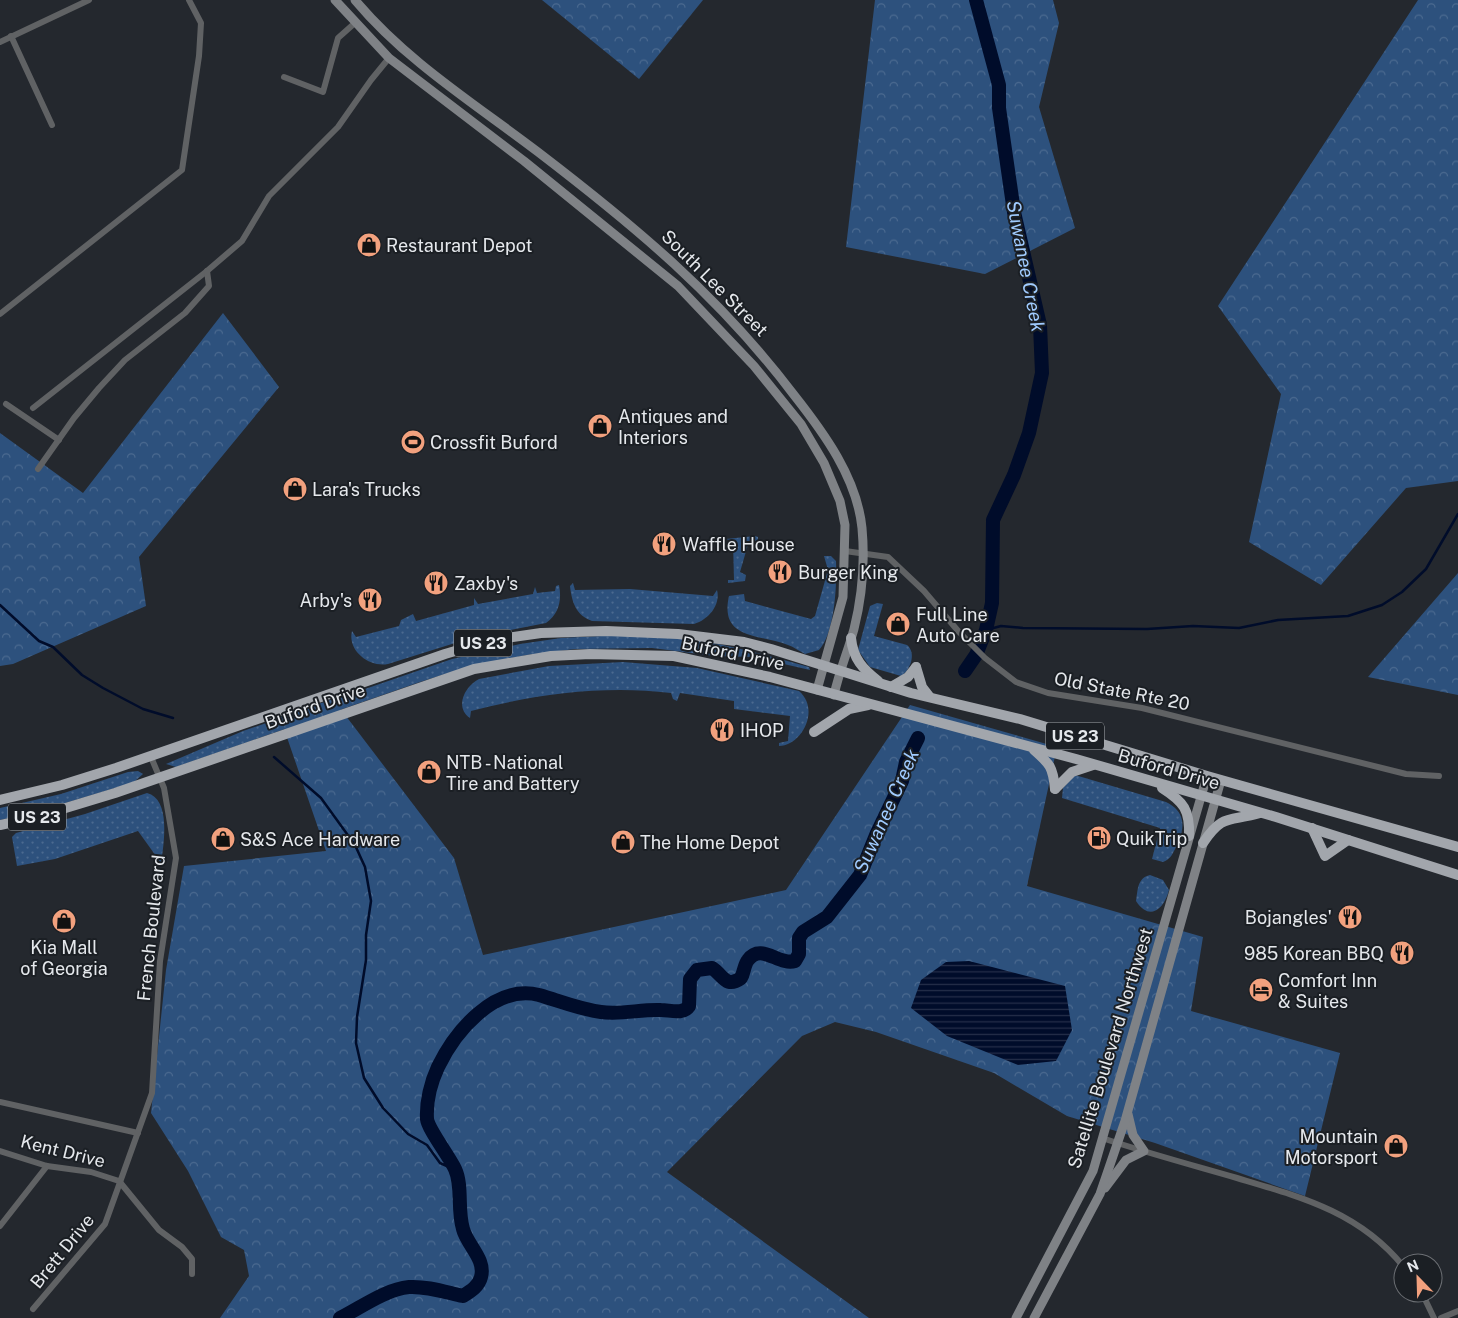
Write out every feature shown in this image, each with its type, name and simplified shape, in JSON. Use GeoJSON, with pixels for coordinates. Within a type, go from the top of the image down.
{"type":"FeatureCollection","features":[{"type":"Feature","properties":{"kind":"highway","name":"Buford Drive"},"geometry":{"type":"LineString","coordinates":[[0,800],[62,785],[469,646],[517,636],[606,631],[706,636],[772,649],[887,686],[1020,719],[1207,776],[1458,847]]}},
{"type":"Feature","properties":{"kind":"highway"},"geometry":{"type":"LineString","coordinates":[[851,638],[852,648],[862,668],[887,686],[908,677],[916,667],[922,687],[929,696]]}},
{"type":"Feature","properties":{"kind":"highway","name":"Buford Drive"},"geometry":{"type":"LineString","coordinates":[[0,825],[36,817],[160,777],[474,669],[551,656],[590,654],[674,656],[732,668],[1031,747],[1312,828],[1458,875]]}},
{"type":"Feature","properties":{"kind":"highway"},"geometry":{"type":"LineString","coordinates":[[814,732],[849,709],[871,704]]}},
{"type":"Feature","properties":{"kind":"highway"},"geometry":{"type":"LineString","coordinates":[[1031,747],[1048,762],[1054,771],[1055,789],[1066,775],[1074,770],[1094,765]]}},
{"type":"Feature","properties":{"kind":"highway"},"geometry":{"type":"LineString","coordinates":[[1148,780],[1177,798],[1185,807],[1190,820],[1189,836]]}},
{"type":"Feature","properties":{"kind":"highway"},"geometry":{"type":"LineString","coordinates":[[1203,843],[1214,826],[1229,819],[1260,813]]}},
{"type":"Feature","properties":{"kind":"highway"},"geometry":{"type":"LineString","coordinates":[[1312,828],[1324,856],[1348,840]]}},
{"type":"Feature","properties":{"kind":"main road","name":"South Lee Street"},"geometry":{"type":"LineString","coordinates":[[335,0],[389,58],[524,161],[678,286],[734,345],[801,424],[824,463],[840,501],[845,525],[843,597],[835,632],[822,666],[817,690]]}},
{"type":"Feature","properties":{"kind":"main road","name":"South Lee Street"},"geometry":{"type":"LineString","coordinates":[[355,0],[412,58],[641,233],[700,287],[739,327],[819,427],[842,466],[858,504],[862,528],[860,600],[834,695]]}},
{"type":"Feature","properties":{"kind":"main road","name":"Satellite Boulevard Northwest"},"geometry":{"type":"LineString","coordinates":[[1016,1318],[1092,1171],[1207,776]]}},
{"type":"Feature","properties":{"kind":"main road","name":"Satellite Boulevard Northwest"},"geometry":{"type":"LineString","coordinates":[[1034,1318],[1100,1194],[1128,1111],[1221,780]]}},
{"type":"Feature","properties":{"kind":"main road"},"geometry":{"type":"LineString","coordinates":[[1100,1194],[1126,1160],[1144,1151],[1133,1135],[1128,1111]]}},
{"type":"Feature","properties":{"kind":"street"},"geometry":{"type":"LineString","coordinates":[[0,42],[89,0]]}},
{"type":"Feature","properties":{"kind":"street"},"geometry":{"type":"LineString","coordinates":[[0,314],[182,170],[199,56],[201,23],[189,0]]}},
{"type":"Feature","properties":{"kind":"street"},"geometry":{"type":"LineString","coordinates":[[284,77],[323,92],[338,38],[356,22]]}},
{"type":"Feature","properties":{"kind":"street"},"geometry":{"type":"LineString","coordinates":[[11,36],[52,125]]}},
{"type":"Feature","properties":{"kind":"street"},"geometry":{"type":"LineString","coordinates":[[33,408],[207,272],[242,241],[269,196],[338,127],[370,80],[389,58]]}},
{"type":"Feature","properties":{"kind":"street"},"geometry":{"type":"LineString","coordinates":[[38,470],[74,418],[125,360],[185,313],[209,286],[207,272]]}},
{"type":"Feature","properties":{"kind":"street"},"geometry":{"type":"LineString","coordinates":[[6,404],[59,440]]}},
{"type":"Feature","properties":{"kind":"street","name":"Old State Rte 20"},"geometry":{"type":"LineString","coordinates":[[845,551],[862,555],[888,557],[924,591],[958,632],[985,658],[1016,682],[1048,693],[1142,708],[1406,774],[1439,776]]}},
{"type":"Feature","properties":{"kind":"street","name":"French Boulevard"},"geometry":{"type":"LineString","coordinates":[[120,1181],[152,1093],[160,961],[176,858],[172,825],[160,777],[150,756]]}},
{"type":"Feature","properties":{"kind":"street"},"geometry":{"type":"LineString","coordinates":[[0,1102],[138,1133]]}},
{"type":"Feature","properties":{"kind":"street"},"geometry":{"type":"LineString","coordinates":[[1102,1138],[1308,1199],[1360,1226],[1393,1255]]}},
{"type":"Feature","properties":{"kind":"street","name":"Kent Drive"},"geometry":{"type":"LineString","coordinates":[[0,1151],[47,1166],[92,1172],[120,1181]]}},
{"type":"Feature","properties":{"kind":"street"},"geometry":{"type":"LineString","coordinates":[[0,1226],[47,1166]]}},
{"type":"Feature","properties":{"kind":"street"},"geometry":{"type":"LineString","coordinates":[[120,1181],[159,1230],[182,1247],[192,1259],[192,1274]]}},
{"type":"Feature","properties":{"kind":"street","name":"Brett Drive"},"geometry":{"type":"LineString","coordinates":[[33,1310],[105,1224],[120,1181]]}},
{"type":"Feature","properties":{"kind":"street"},"geometry":{"type":"LineString","coordinates":[[1427,1303],[1434,1318]]}},
{"type":"Feature","properties":{"kind":"street"},"geometry":{"type":"LineString","coordinates":[[1441,1318],[1458,1311]]}},
{"type":"Feature","properties":{"kind":"green space"},"geometry":{"type":"Polygon","coordinates":[[[542,0],[703,0],[639,79],[542,0]]]}},
{"type":"Feature","properties":{"kind":"green space"},"geometry":{"type":"Polygon","coordinates":[[[875,0],[1053,0],[1059,23],[1039,107],[1075,228],[985,274],[846,247],[875,0]]]}},
{"type":"Feature","properties":{"kind":"green space"},"geometry":{"type":"Polygon","coordinates":[[[1418,0],[1458,0],[1458,481],[1406,488],[1321,585],[1249,542],[1281,394],[1218,306],[1418,0]]]}},
{"type":"Feature","properties":{"kind":"green space"},"geometry":{"type":"Polygon","coordinates":[[[223,313],[279,387],[139,557],[146,606],[13,664],[0,666],[0,433],[83,493],[223,313]]]}},
{"type":"Feature","properties":{"kind":"green space"},"geometry":{"type":"Polygon","coordinates":[[[758,537],[758,541],[749,541],[740,572],[746,575],[745,581],[728,583],[728,580],[734,580],[733,541],[726,539],[758,537]]]}},
{"type":"Feature","properties":{"kind":"green space"},"geometry":{"type":"Polygon","coordinates":[[[824,556],[831,556],[836,561],[836,582],[834,608],[829,632],[819,650],[805,654],[788,645],[744,633],[730,621],[728,610],[729,596],[744,594],[745,601],[811,619],[815,616],[828,570],[824,556]]]}},
{"type":"Feature","properties":{"kind":"green space"},"geometry":{"type":"Polygon","coordinates":[[[1458,573],[1458,695],[1368,677],[1458,573]]]}},
{"type":"Feature","properties":{"kind":"green space"},"geometry":{"type":"Polygon","coordinates":[[[573,583],[575,590],[630,589],[713,596],[717,590],[718,596],[712,611],[704,619],[694,624],[592,621],[582,615],[576,608],[570,586],[573,583]]]}},
{"type":"Feature","properties":{"kind":"green space"},"geometry":{"type":"Polygon","coordinates":[[[559,585],[559,606],[546,623],[471,638],[388,664],[381,665],[367,661],[356,651],[351,638],[352,631],[356,637],[399,626],[401,620],[413,614],[416,621],[474,605],[474,598],[478,604],[533,594],[535,587],[537,593],[555,591],[556,586],[559,585]]]}},
{"type":"Feature","properties":{"kind":"green space"},"geometry":{"type":"Polygon","coordinates":[[[877,603],[883,604],[874,636],[907,645],[912,653],[911,662],[901,676],[870,667],[858,650],[870,606],[877,603]]]}},
{"type":"Feature","properties":{"kind":"green space"},"geometry":{"type":"Polygon","coordinates":[[[602,636],[689,639],[769,656],[809,667],[810,670],[753,657],[715,656],[652,648],[575,649],[527,655],[467,667],[176,767],[166,764],[243,731],[452,659],[520,644],[561,638],[602,636]]]}},
{"type":"Feature","properties":{"kind":"green space"},"geometry":{"type":"Polygon","coordinates":[[[623,662],[697,668],[799,691],[805,699],[808,708],[806,726],[794,740],[779,746],[779,743],[788,741],[790,716],[734,709],[734,701],[680,693],[677,701],[673,699],[671,693],[646,691],[595,691],[545,696],[471,711],[470,718],[463,708],[463,697],[469,686],[479,679],[549,666],[623,662]]]}},
{"type":"Feature","properties":{"kind":"green space"},"geometry":{"type":"Polygon","coordinates":[[[333,699],[454,858],[483,955],[786,890],[910,705],[1057,747],[1027,886],[1203,937],[1191,1011],[1340,1053],[1305,1196],[1155,1143],[1067,1116],[994,1073],[876,1032],[835,1022],[802,1036],[667,1172],[869,1318],[220,1318],[249,1276],[244,1250],[221,1237],[188,1171],[151,1113],[166,970],[184,866],[326,851],[280,717],[333,699]]]}},
{"type":"Feature","properties":{"kind":"green space"},"geometry":{"type":"Polygon","coordinates":[[[138,771],[143,774],[134,782],[32,813],[0,820],[0,808],[61,794],[128,772],[138,771]]]}},
{"type":"Feature","properties":{"kind":"green space"},"geometry":{"type":"Polygon","coordinates":[[[1075,775],[1166,802],[1177,810],[1182,820],[1182,832],[1170,857],[1163,862],[1152,859],[1160,828],[1062,798],[1063,788],[1075,775]]]}},
{"type":"Feature","properties":{"kind":"green space"},"geometry":{"type":"Polygon","coordinates":[[[147,793],[155,797],[163,813],[164,834],[161,863],[138,831],[55,859],[17,866],[12,837],[16,833],[85,814],[147,793]]]}},
{"type":"Feature","properties":{"kind":"green space"},"geometry":{"type":"Polygon","coordinates":[[[1150,875],[1163,880],[1169,890],[1164,903],[1156,911],[1151,912],[1146,911],[1136,901],[1140,882],[1150,875]]]}},
{"type":"Feature","properties":{"kind":"shaded area"},"geometry":{"type":"Polygon","coordinates":[[[969,961],[1065,986],[1072,1030],[1056,1061],[1018,1065],[947,1036],[911,1008],[921,980],[946,962],[969,961]]]}},
{"type":"Feature","properties":{"kind":"waterway","name":"Suwanee Creek"},"geometry":{"type":"LineString","coordinates":[[965,671],[976,655],[986,630],[992,603],[993,520],[1014,475],[1029,433],[1042,373],[1040,325],[1014,212],[999,108],[999,85],[976,0]]}},
{"type":"Feature","properties":{"kind":"waterway"},"geometry":{"type":"LineString","coordinates":[[986,630],[1001,626],[1023,628],[1147,629],[1193,626],[1239,628],[1278,620],[1348,616],[1382,605],[1402,592],[1426,569],[1458,514]]}},
{"type":"Feature","properties":{"kind":"waterway"},"geometry":{"type":"LineString","coordinates":[[0,605],[39,641],[53,647],[82,675],[143,709],[173,718]]}},
{"type":"Feature","properties":{"kind":"waterway","name":"Suwanee Creek"},"geometry":{"type":"LineString","coordinates":[[340,1318],[382,1295],[400,1288],[422,1287],[463,1296],[474,1288],[480,1280],[481,1264],[465,1235],[461,1222],[459,1190],[455,1169],[427,1119],[428,1099],[435,1073],[445,1053],[466,1026],[492,1004],[507,997],[522,994],[539,995],[577,1007],[601,1012],[680,1011],[689,1006],[690,979],[697,970],[712,968],[725,980],[732,982],[741,978],[748,960],[753,955],[759,953],[789,962],[795,961],[799,954],[799,938],[803,932],[827,917],[860,875],[877,833],[902,781],[906,762],[918,738]]}},
{"type":"Feature","properties":{"kind":"waterway"},"geometry":{"type":"LineString","coordinates":[[274,757],[321,798],[355,845],[365,867],[371,901],[366,935],[366,960],[357,1017],[356,1043],[364,1078],[383,1108],[408,1134],[427,1145],[440,1163],[456,1170]]}},
{"type":"Feature","properties":{"kind":"place","name":"Restaurant Depot"},"geometry":{"type":"Point","coordinates":[369,245]}},
{"type":"Feature","properties":{"kind":"place","name":"Antiques and Interiors"},"geometry":{"type":"Point","coordinates":[600,426]}},
{"type":"Feature","properties":{"kind":"place","name":"Crossfit Buford"},"geometry":{"type":"Point","coordinates":[413,442]}},
{"type":"Feature","properties":{"kind":"place","name":"Lara's Trucks"},"geometry":{"type":"Point","coordinates":[295,489]}},
{"type":"Feature","properties":{"kind":"place","name":"Waffle House"},"geometry":{"type":"Point","coordinates":[664,544]}},
{"type":"Feature","properties":{"kind":"place","name":"Burger King"},"geometry":{"type":"Point","coordinates":[780,572]}},
{"type":"Feature","properties":{"kind":"place","name":"Zaxby's"},"geometry":{"type":"Point","coordinates":[436,583]}},
{"type":"Feature","properties":{"kind":"place","name":"Arby's"},"geometry":{"type":"Point","coordinates":[370,600]}},
{"type":"Feature","properties":{"kind":"place","name":"Full Line Auto Care"},"geometry":{"type":"Point","coordinates":[898,624]}},
{"type":"Feature","properties":{"kind":"place","name":"IHOP"},"geometry":{"type":"Point","coordinates":[722,730]}},
{"type":"Feature","properties":{"kind":"place","name":"NTB - National Tire and Battery"},"geometry":{"type":"Point","coordinates":[429,772]}},
{"type":"Feature","properties":{"kind":"place","name":"QuikTrip"},"geometry":{"type":"Point","coordinates":[1099,838]}},
{"type":"Feature","properties":{"kind":"place","name":"S&S Ace Hardware"},"geometry":{"type":"Point","coordinates":[223,839]}},
{"type":"Feature","properties":{"kind":"place","name":"The Home Depot"},"geometry":{"type":"Point","coordinates":[623,842]}},
{"type":"Feature","properties":{"kind":"place","name":"Bojangles'"},"geometry":{"type":"Point","coordinates":[1350,917]}},
{"type":"Feature","properties":{"kind":"place","name":"Kia Mall of Georgia"},"geometry":{"type":"Point","coordinates":[64,921]}},
{"type":"Feature","properties":{"kind":"place","name":"985 Korean BBQ"},"geometry":{"type":"Point","coordinates":[1402,953]}},
{"type":"Feature","properties":{"kind":"place","name":"Comfort Inn & Suites"},"geometry":{"type":"Point","coordinates":[1261,990]}},
{"type":"Feature","properties":{"kind":"place","name":"Mountain Motorsport"},"geometry":{"type":"Point","coordinates":[1396,1146]}}]}
